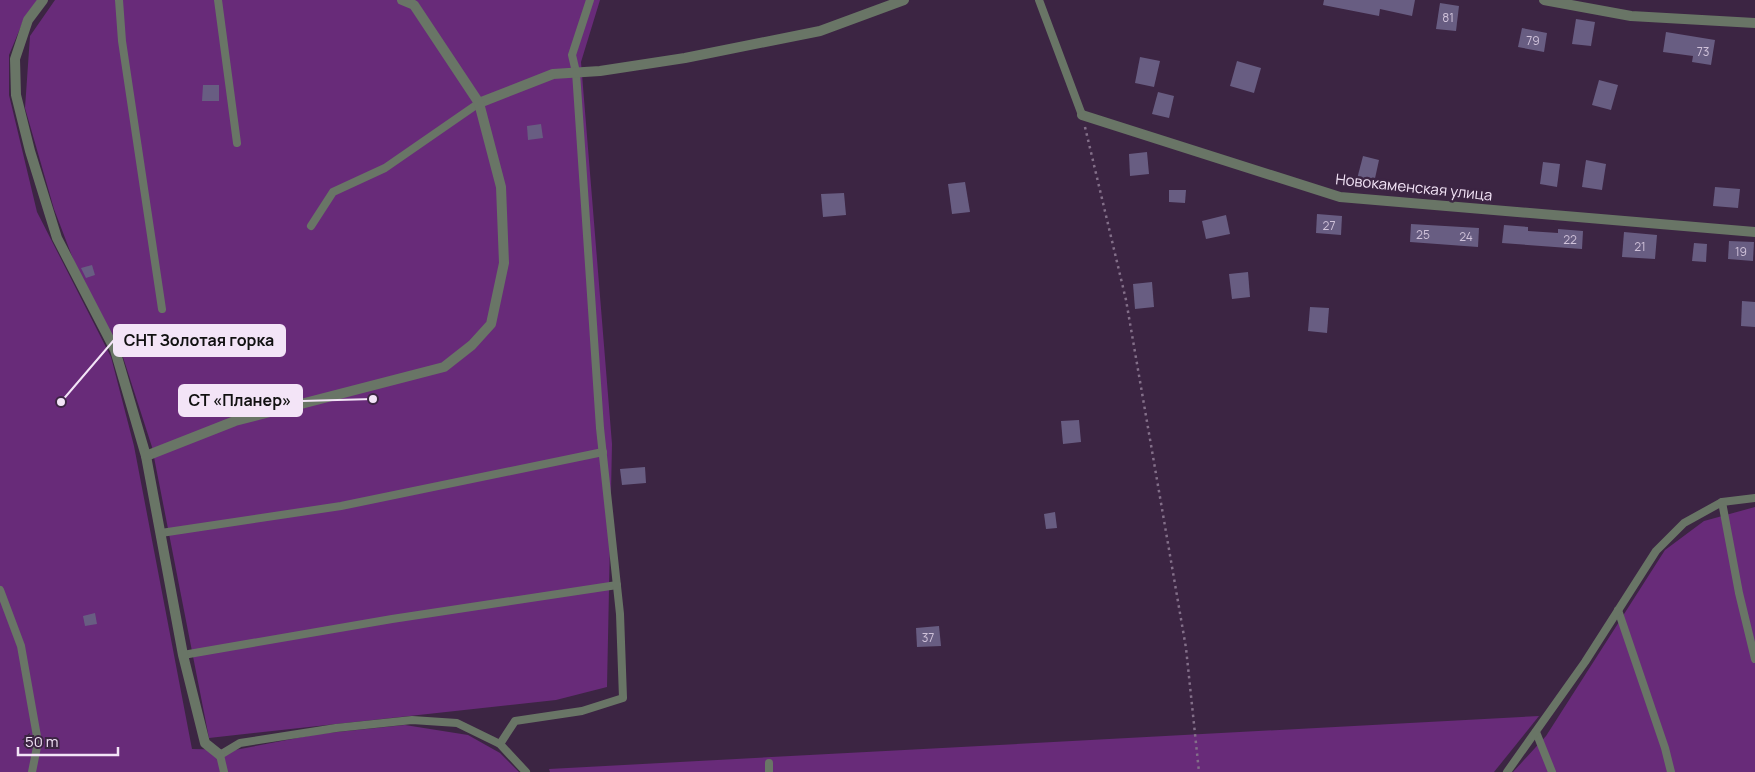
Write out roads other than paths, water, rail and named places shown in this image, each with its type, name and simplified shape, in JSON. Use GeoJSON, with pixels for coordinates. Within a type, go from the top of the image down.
{"type":"FeatureCollection","features":[{"type":"Feature","properties":{"kind":"street"},"geometry":{"type":"LineString","coordinates":[[43,0],[28,20],[15,59],[16,95],[30,151],[57,238],[115,350],[146,456],[184,655],[204,743],[220,755]]}},
{"type":"Feature","properties":{"kind":"street"},"geometry":{"type":"LineString","coordinates":[[146,456],[235,421],[444,367],[472,345],[492,324],[504,263],[502,187],[479,103],[414,5],[402,0]]}},
{"type":"Feature","properties":{"kind":"street"},"geometry":{"type":"LineString","coordinates":[[479,103],[552,74],[685,58],[820,30],[904,0]]}},
{"type":"Feature","properties":{"kind":"street"},"geometry":{"type":"LineString","coordinates":[[1544,0],[1631,16],[1755,23]]}},
{"type":"Feature","properties":{"kind":"street","name":"Новокаменская улица"},"geometry":{"type":"LineString","coordinates":[[1082,115],[1340,197],[1755,232]]}},
{"type":"Feature","properties":{"kind":"lane"},"geometry":{"type":"LineString","coordinates":[[119,0],[122,41],[162,309]]}},
{"type":"Feature","properties":{"kind":"lane"},"geometry":{"type":"LineString","coordinates":[[218,0],[237,143]]}},
{"type":"Feature","properties":{"kind":"lane"},"geometry":{"type":"LineString","coordinates":[[500,744],[514,721],[582,711],[622,698],[617,585],[603,452],[576,72],[572,55],[590,0]]}},
{"type":"Feature","properties":{"kind":"lane"},"geometry":{"type":"LineString","coordinates":[[1039,0],[1082,115]]}},
{"type":"Feature","properties":{"kind":"lane"},"geometry":{"type":"LineString","coordinates":[[311,226],[333,192],[385,168],[479,103]]}},
{"type":"Feature","properties":{"kind":"lane"},"geometry":{"type":"LineString","coordinates":[[160,533],[341,506],[603,452]]}},
{"type":"Feature","properties":{"kind":"lane"},"geometry":{"type":"LineString","coordinates":[[1507,772],[1536,732],[1656,551],[1684,522],[1722,502],[1755,498]]}},
{"type":"Feature","properties":{"kind":"lane"},"geometry":{"type":"LineString","coordinates":[[1722,502],[1739,594],[1755,659]]}},
{"type":"Feature","properties":{"kind":"lane"},"geometry":{"type":"LineString","coordinates":[[184,655],[392,619],[617,585]]}},
{"type":"Feature","properties":{"kind":"lane"},"geometry":{"type":"LineString","coordinates":[[0,590],[20,646],[38,742],[32,772]]}},
{"type":"Feature","properties":{"kind":"lane"},"geometry":{"type":"LineString","coordinates":[[1618,610],[1665,748],[1671,772]]}},
{"type":"Feature","properties":{"kind":"lane"},"geometry":{"type":"LineString","coordinates":[[224,772],[220,755],[240,743],[336,728],[412,720],[456,724],[500,744],[526,772]]}},
{"type":"Feature","properties":{"kind":"lane"},"geometry":{"type":"LineString","coordinates":[[1536,732],[1552,772]]}},
{"type":"Feature","properties":{"kind":"place","name":"СТ «Планер»"},"geometry":{"type":"Point","coordinates":[373,399]}},
{"type":"Feature","properties":{"kind":"place","name":"СНТ Золотая горка"},"geometry":{"type":"Point","coordinates":[61,402]}}]}
